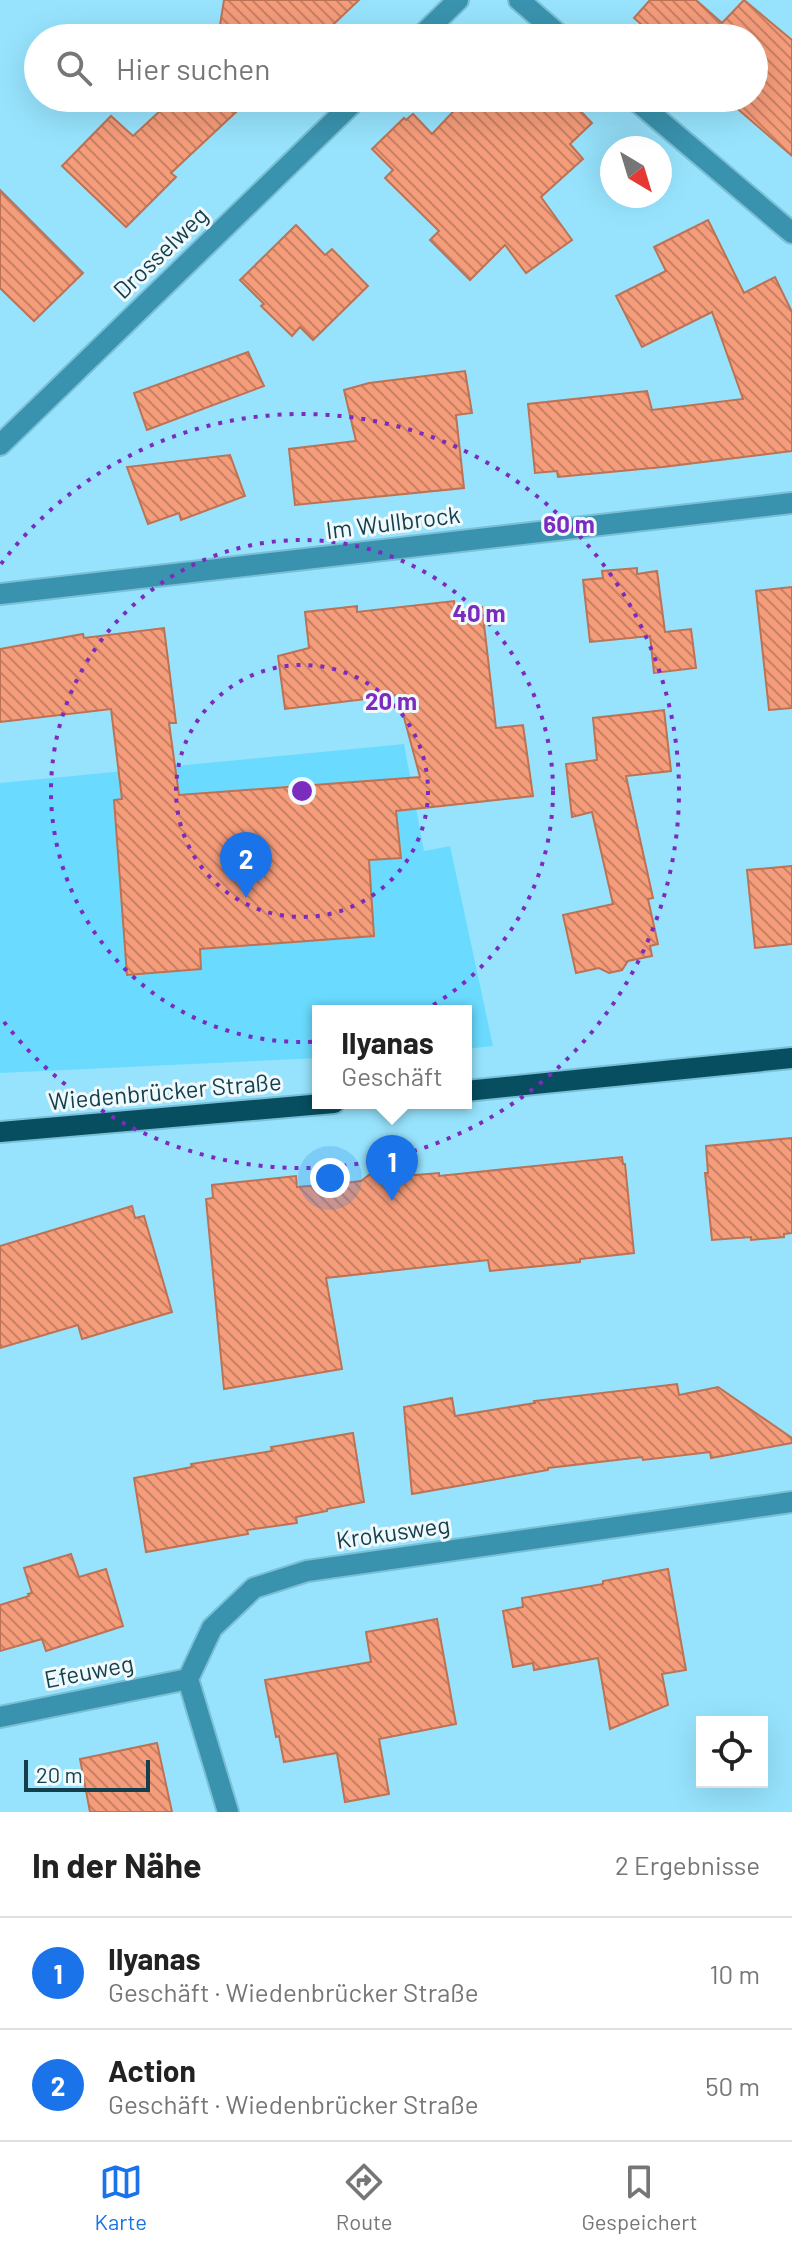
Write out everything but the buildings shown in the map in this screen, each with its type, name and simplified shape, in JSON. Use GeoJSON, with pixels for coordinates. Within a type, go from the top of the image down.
{"type":"FeatureCollection","features":[{"type":"Feature","properties":{"kind":"main road"},"geometry":{"type":"LineString","coordinates":[[472,1090],[792,1058]]}},
{"type":"Feature","properties":{"kind":"main road","name":"Wiedenbrücker Straße"},"geometry":{"type":"LineString","coordinates":[[0,1132],[312,1105]]}},
{"type":"Feature","properties":{"kind":"street"},"geometry":{"type":"LineString","coordinates":[[433,24],[458,0]]}},
{"type":"Feature","properties":{"kind":"street"},"geometry":{"type":"LineString","coordinates":[[519,0],[547,24]]}},
{"type":"Feature","properties":{"kind":"street","name":"Drosselweg"},"geometry":{"type":"LineString","coordinates":[[0,445],[344,112]]}},
{"type":"Feature","properties":{"kind":"street"},"geometry":{"type":"LineString","coordinates":[[649,112],[792,233]]}},
{"type":"Feature","properties":{"kind":"street","name":"Im Wullbrock"},"geometry":{"type":"LineString","coordinates":[[0,594],[792,503]]}},
{"type":"Feature","properties":{"kind":"street","name":"Krokusweg"},"geometry":{"type":"LineString","coordinates":[[188,1679],[212,1628],[254,1588],[307,1571],[792,1502]]}},
{"type":"Feature","properties":{"kind":"street"},"geometry":{"type":"LineString","coordinates":[[188,1679],[228,1812]]}},
{"type":"Feature","properties":{"kind":"street","name":"Efeuweg"},"geometry":{"type":"LineString","coordinates":[[0,1717],[188,1679]]}},
{"type":"Feature","properties":{"kind":"shaded area"},"geometry":{"type":"Polygon","coordinates":[[[404,744],[424,851],[450,846],[493,1046],[472,1048],[472,1005],[312,1005],[312,1058],[0,1073],[0,783],[404,744]]]}},
{"type":"Feature","properties":{"kind":"place","name":"Action"},"geometry":{"type":"Point","coordinates":[246,898]}},
{"type":"Feature","properties":{"kind":"place","name":"Ilyanas"},"geometry":{"type":"Point","coordinates":[392,1201]}}]}
